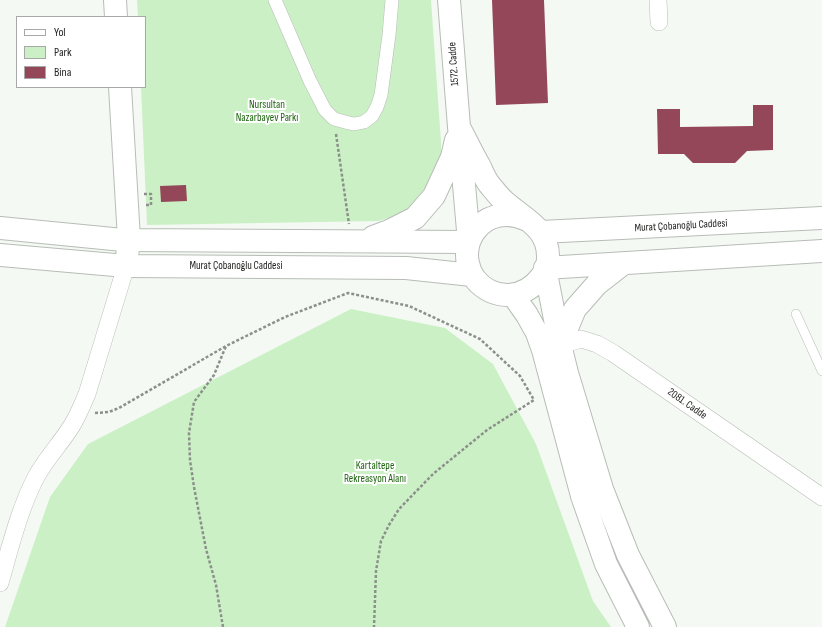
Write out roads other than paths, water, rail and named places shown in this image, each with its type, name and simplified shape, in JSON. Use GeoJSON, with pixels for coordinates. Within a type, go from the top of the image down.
{"type":"FeatureCollection","features":[{"type":"Feature","properties":{"kind":"main road"},"geometry":{"type":"LineString","coordinates":[[115,0],[116,16]]}},
{"type":"Feature","properties":{"kind":"main road","name":"1572. Cadde"},"geometry":{"type":"LineString","coordinates":[[449,0],[469,242]]}},
{"type":"Feature","properties":{"kind":"main road"},"geometry":{"type":"LineString","coordinates":[[120,88],[129,239],[126,266]]}},
{"type":"Feature","properties":{"kind":"main road"},"geometry":{"type":"LineString","coordinates":[[459,127],[488,182],[505,202],[536,227],[546,242],[548,253],[548,262],[542,276],[534,285],[524,292],[513,295],[501,295],[489,291],[472,275],[468,264],[467,253],[469,242],[475,231],[484,222],[495,216],[508,214],[520,216],[536,227]]}},
{"type":"Feature","properties":{"kind":"main road"},"geometry":{"type":"LineString","coordinates":[[357,241],[389,231],[415,218],[434,196],[452,157],[459,127]]}},
{"type":"Feature","properties":{"kind":"main road","name":"Murat Çobanoğlu Caddesi"},"geometry":{"type":"LineString","coordinates":[[536,227],[822,218]]}},
{"type":"Feature","properties":{"kind":"main road"},"geometry":{"type":"LineString","coordinates":[[0,228],[123,240],[469,242]]}},
{"type":"Feature","properties":{"kind":"main road"},"geometry":{"type":"LineString","coordinates":[[545,268],[822,252]]}},
{"type":"Feature","properties":{"kind":"main road","name":"Murat Çobanoğlu Caddesi"},"geometry":{"type":"LineString","coordinates":[[0,255],[126,266],[406,268],[472,275]]}},
{"type":"Feature","properties":{"kind":"main road"},"geometry":{"type":"LineString","coordinates":[[551,348],[575,309],[597,284],[624,263]]}},
{"type":"Feature","properties":{"kind":"main road"},"geometry":{"type":"LineString","coordinates":[[545,268],[551,348],[582,496],[606,564],[638,627]]}},
{"type":"Feature","properties":{"kind":"main road"},"geometry":{"type":"LineString","coordinates":[[513,295],[536,333],[551,348],[567,373],[602,489],[628,554],[665,627]]}},
{"type":"Feature","properties":{"kind":"street"},"geometry":{"type":"LineString","coordinates":[[275,0],[310,81],[325,110],[334,119],[354,124],[364,122],[372,116],[378,107],[381,95],[392,0]]}},
{"type":"Feature","properties":{"kind":"street"},"geometry":{"type":"LineString","coordinates":[[658,0],[659,22]]}},
{"type":"Feature","properties":{"kind":"street"},"geometry":{"type":"LineString","coordinates":[[0,583],[14,533],[29,491],[37,476],[71,426],[80,410],[89,388],[126,266]]}},
{"type":"Feature","properties":{"kind":"street","name":"2081. Cadde"},"geometry":{"type":"LineString","coordinates":[[551,348],[581,339],[597,344],[613,353],[822,497]]}},
{"type":"Feature","properties":{"kind":"lane"},"geometry":{"type":"LineString","coordinates":[[796,314],[822,371]]}},
{"type":"Feature","properties":{"kind":"park label","name":"Nursultan Nazarbayev Parkı"},"geometry":{"type":"Point","coordinates":[267,111]}},
{"type":"Feature","properties":{"kind":"park label","name":"Kartaltepe Rekreasyon Alanı"},"geometry":{"type":"Point","coordinates":[375,472]}}]}
